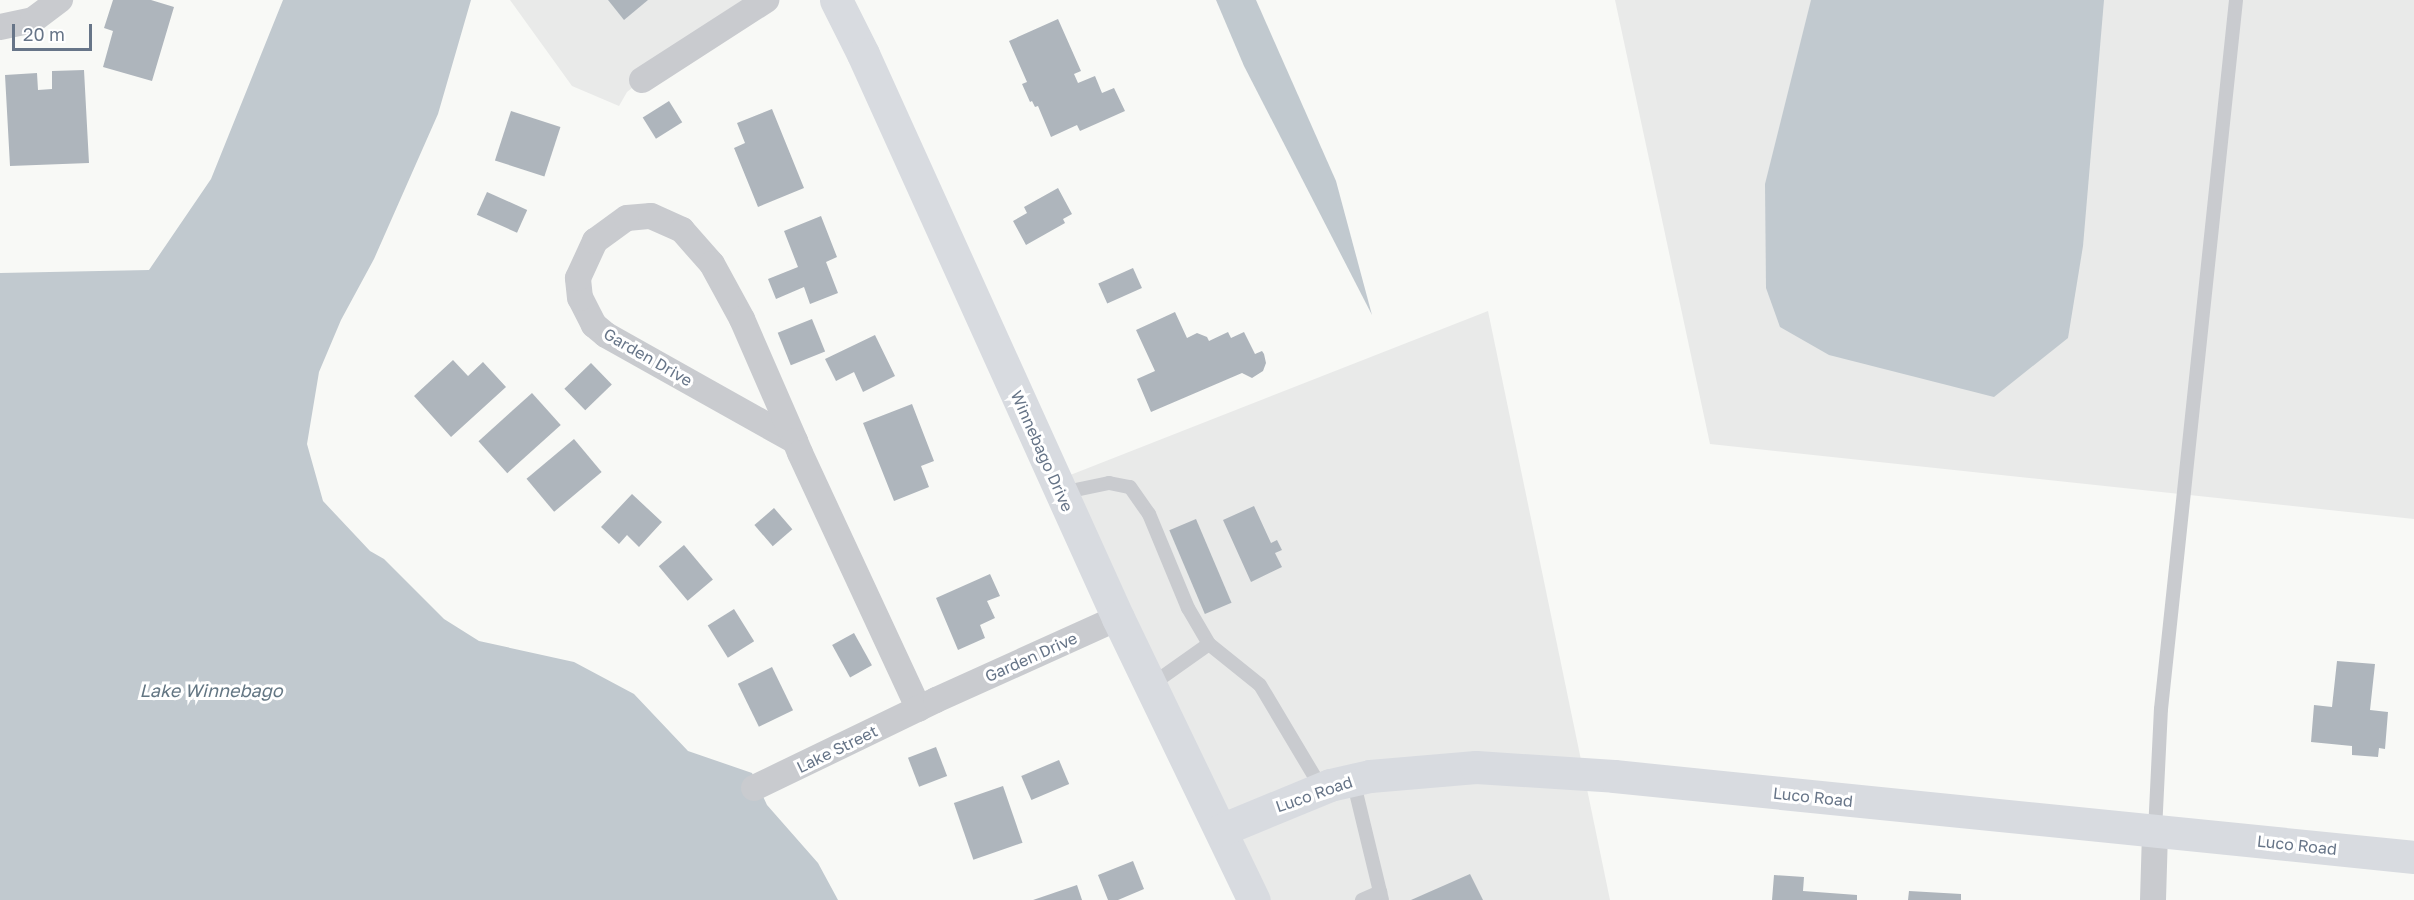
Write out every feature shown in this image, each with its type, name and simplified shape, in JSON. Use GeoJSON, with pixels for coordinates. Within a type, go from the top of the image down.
{"type":"FeatureCollection","features":[{"type":"Feature","properties":{"kind":"street"},"geometry":{"type":"LineString","coordinates":[[0,27],[33,20],[60,0]]}},
{"type":"Feature","properties":{"kind":"street"},"geometry":{"type":"LineString","coordinates":[[642,80],[766,0]]}},
{"type":"Feature","properties":{"kind":"street","name":"Winnebago Drive"},"geometry":{"type":"LineString","coordinates":[[836,0],[863,54],[1118,618],[1254,900]]}},
{"type":"Feature","properties":{"kind":"street","name":"Garden Drive"},"geometry":{"type":"LineString","coordinates":[[795,441],[606,335],[594,325],[580,298],[578,278],[595,240],[627,218],[651,216],[682,230],[712,264],[742,319],[795,441],[919,709],[1118,618]]}},
{"type":"Feature","properties":{"kind":"street","name":"Lake Street"},"geometry":{"type":"LineString","coordinates":[[754,788],[919,709]]}},
{"type":"Feature","properties":{"kind":"street","name":"Luco Road"},"geometry":{"type":"LineString","coordinates":[[1221,830],[1322,789],[1353,780],[1442,768],[1542,771],[2414,857]]}},
{"type":"Feature","properties":{"kind":"street"},"geometry":{"type":"LineString","coordinates":[[2153,900],[2155,831]]}},
{"type":"Feature","properties":{"kind":"lane"},"geometry":{"type":"LineString","coordinates":[[2155,831],[2161,709],[2236,0]]}},
{"type":"Feature","properties":{"kind":"lane"},"geometry":{"type":"LineString","coordinates":[[1061,493],[1108,483],[1130,487],[1149,514],[1188,608],[1209,644],[1260,685],[1322,789]]}},
{"type":"Feature","properties":{"kind":"lane"},"geometry":{"type":"LineString","coordinates":[[1151,685],[1209,644]]}},
{"type":"Feature","properties":{"kind":"lane"},"geometry":{"type":"LineString","coordinates":[[1353,780],[1381,896],[1362,900]]}},
{"type":"Feature","properties":{"kind":"shaded area"},"geometry":{"type":"Polygon","coordinates":[[[510,0],[766,0],[642,80],[627,92],[619,106],[572,86],[510,0]]]}},
{"type":"Feature","properties":{"kind":"shaded area"},"geometry":{"type":"Polygon","coordinates":[[[1615,0],[2414,0],[2414,519],[1710,444],[1615,0]]]}},
{"type":"Feature","properties":{"kind":"shaded area"},"geometry":{"type":"Polygon","coordinates":[[[1488,311],[1610,900],[1254,900],[1055,481],[1488,311]]]}},
{"type":"Feature","properties":{"kind":"water","name":"Lake Winnebago"},"geometry":{"type":"Polygon","coordinates":[[[283,0],[471,0],[438,114],[374,259],[341,320],[319,372],[307,444],[323,501],[370,551],[384,559],[444,619],[479,641],[574,662],[634,694],[688,751],[752,773],[767,805],[818,863],[838,900],[0,900],[0,273],[149,270],[211,179],[283,0]]]}},
{"type":"Feature","properties":{"kind":"water"},"geometry":{"type":"Polygon","coordinates":[[[1216,0],[1256,0],[1336,181],[1372,315],[1244,66],[1216,0]]]}},
{"type":"Feature","properties":{"kind":"water"},"geometry":{"type":"Polygon","coordinates":[[[1811,0],[2104,0],[2083,246],[2068,338],[1994,397],[1829,355],[1780,327],[1766,288],[1765,184],[1811,0]]]}},
{"type":"Feature","properties":{"kind":"building"},"geometry":{"type":"Polygon","coordinates":[[[113,0],[151,0],[174,7],[152,81],[103,67],[113,31],[104,28],[113,0]]]}},
{"type":"Feature","properties":{"kind":"building"},"geometry":{"type":"Polygon","coordinates":[[[608,0],[648,0],[624,20],[608,0]]]}},
{"type":"Feature","properties":{"kind":"building"},"geometry":{"type":"Polygon","coordinates":[[[1058,19],[1081,71],[1074,74],[1078,83],[1095,76],[1102,93],[1114,88],[1125,111],[1080,131],[1077,125],[1051,137],[1038,106],[1035,107],[1032,101],[1030,102],[1022,84],[1027,82],[1009,41],[1058,19]]]}},
{"type":"Feature","properties":{"kind":"building"},"geometry":{"type":"Polygon","coordinates":[[[84,70],[89,163],[10,166],[5,75],[37,73],[38,90],[52,89],[52,71],[84,70]]]}},
{"type":"Feature","properties":{"kind":"building"},"geometry":{"type":"Polygon","coordinates":[[[669,101],[682,122],[656,139],[643,117],[669,101]]]}},
{"type":"Feature","properties":{"kind":"building"},"geometry":{"type":"Polygon","coordinates":[[[772,109],[804,188],[758,207],[734,148],[745,143],[737,123],[772,109]]]}},
{"type":"Feature","properties":{"kind":"building"},"geometry":{"type":"Polygon","coordinates":[[[511,111],[560,127],[544,177],[495,160],[511,111]]]}},
{"type":"Feature","properties":{"kind":"building"},"geometry":{"type":"Polygon","coordinates":[[[1058,188],[1072,214],[1063,219],[1065,223],[1026,245],[1013,221],[1027,213],[1024,207],[1058,188]]]}},
{"type":"Feature","properties":{"kind":"building"},"geometry":{"type":"Polygon","coordinates":[[[487,192],[527,210],[517,233],[477,215],[487,192]]]}},
{"type":"Feature","properties":{"kind":"building"},"geometry":{"type":"Polygon","coordinates":[[[821,216],[837,257],[826,262],[838,293],[810,304],[804,287],[776,299],[768,279],[798,267],[784,231],[821,216]]]}},
{"type":"Feature","properties":{"kind":"building"},"geometry":{"type":"Polygon","coordinates":[[[1133,268],[1142,288],[1107,304],[1098,283],[1133,268]]]}},
{"type":"Feature","properties":{"kind":"building"},"geometry":{"type":"Polygon","coordinates":[[[1175,312],[1187,338],[1197,333],[1207,337],[1209,341],[1228,332],[1231,338],[1244,332],[1255,354],[1262,351],[1264,354],[1266,363],[1263,371],[1252,378],[1242,373],[1151,412],[1137,379],[1155,371],[1136,330],[1175,312]]]}},
{"type":"Feature","properties":{"kind":"building"},"geometry":{"type":"Polygon","coordinates":[[[812,319],[825,351],[791,365],[778,333],[812,319]]]}},
{"type":"Feature","properties":{"kind":"building"},"geometry":{"type":"Polygon","coordinates":[[[875,335],[895,376],[863,392],[854,372],[836,381],[825,359],[875,335]]]}},
{"type":"Feature","properties":{"kind":"building"},"geometry":{"type":"Polygon","coordinates":[[[453,360],[468,376],[483,362],[506,387],[451,437],[414,396],[453,360]]]}},
{"type":"Feature","properties":{"kind":"building"},"geometry":{"type":"Polygon","coordinates":[[[591,363],[612,385],[585,410],[564,389],[591,363]]]}},
{"type":"Feature","properties":{"kind":"building"},"geometry":{"type":"Polygon","coordinates":[[[532,393],[561,425],[507,473],[478,441],[532,393]]]}},
{"type":"Feature","properties":{"kind":"building"},"geometry":{"type":"Polygon","coordinates":[[[912,404],[934,461],[921,466],[929,487],[894,501],[863,423],[912,404]]]}},
{"type":"Feature","properties":{"kind":"building"},"geometry":{"type":"Polygon","coordinates":[[[574,439],[602,472],[554,512],[527,479],[574,439]]]}},
{"type":"Feature","properties":{"kind":"building"},"geometry":{"type":"Polygon","coordinates":[[[632,494],[662,522],[639,547],[627,535],[619,544],[601,527],[632,494]]]}},
{"type":"Feature","properties":{"kind":"building"},"geometry":{"type":"Polygon","coordinates":[[[1254,506],[1271,543],[1277,540],[1282,550],[1275,553],[1282,567],[1251,582],[1223,520],[1254,506]]]}},
{"type":"Feature","properties":{"kind":"building"},"geometry":{"type":"Polygon","coordinates":[[[774,508],[792,529],[773,546],[754,525],[774,508]]]}},
{"type":"Feature","properties":{"kind":"building"},"geometry":{"type":"Polygon","coordinates":[[[1196,519],[1232,603],[1205,614],[1169,530],[1196,519]]]}},
{"type":"Feature","properties":{"kind":"building"},"geometry":{"type":"Polygon","coordinates":[[[684,545],[713,579],[688,601],[659,566],[684,545]]]}},
{"type":"Feature","properties":{"kind":"building"},"geometry":{"type":"Polygon","coordinates":[[[990,574],[1000,596],[987,601],[995,618],[980,625],[985,638],[958,650],[936,598],[990,574]]]}},
{"type":"Feature","properties":{"kind":"building"},"geometry":{"type":"Polygon","coordinates":[[[734,609],[754,641],[728,658],[708,625],[734,609]]]}},
{"type":"Feature","properties":{"kind":"building"},"geometry":{"type":"Polygon","coordinates":[[[854,633],[872,665],[850,677],[832,645],[854,633]]]}},
{"type":"Feature","properties":{"kind":"building"},"geometry":{"type":"Polygon","coordinates":[[[2337,661],[2375,664],[2370,710],[2388,712],[2385,749],[2379,748],[2378,757],[2352,755],[2352,746],[2311,742],[2314,705],[2332,707],[2337,661]]]}},
{"type":"Feature","properties":{"kind":"building"},"geometry":{"type":"Polygon","coordinates":[[[772,667],[793,710],[759,727],[738,684],[772,667]]]}},
{"type":"Feature","properties":{"kind":"building"},"geometry":{"type":"Polygon","coordinates":[[[936,747],[947,776],[919,787],[908,758],[936,747]]]}},
{"type":"Feature","properties":{"kind":"building"},"geometry":{"type":"Polygon","coordinates":[[[1059,760],[1069,784],[1031,800],[1021,776],[1059,760]]]}},
{"type":"Feature","properties":{"kind":"building"},"geometry":{"type":"Polygon","coordinates":[[[1003,786],[1023,843],[973,860],[954,803],[1003,786]]]}},
{"type":"Feature","properties":{"kind":"building"},"geometry":{"type":"Polygon","coordinates":[[[1133,861],[1144,889],[1118,900],[1108,900],[1098,875],[1133,861]]]}},
{"type":"Feature","properties":{"kind":"building"},"geometry":{"type":"Polygon","coordinates":[[[1470,874],[1483,900],[1411,900],[1470,874]]]}},
{"type":"Feature","properties":{"kind":"building"},"geometry":{"type":"Polygon","coordinates":[[[1774,875],[1804,877],[1803,891],[1857,895],[1857,900],[1772,900],[1774,875]]]}},
{"type":"Feature","properties":{"kind":"building"},"geometry":{"type":"Polygon","coordinates":[[[1077,885],[1082,900],[1033,900],[1077,885]]]}},
{"type":"Feature","properties":{"kind":"building"},"geometry":{"type":"Polygon","coordinates":[[[1909,891],[1961,894],[1961,900],[1908,900],[1909,891]]]}}]}
